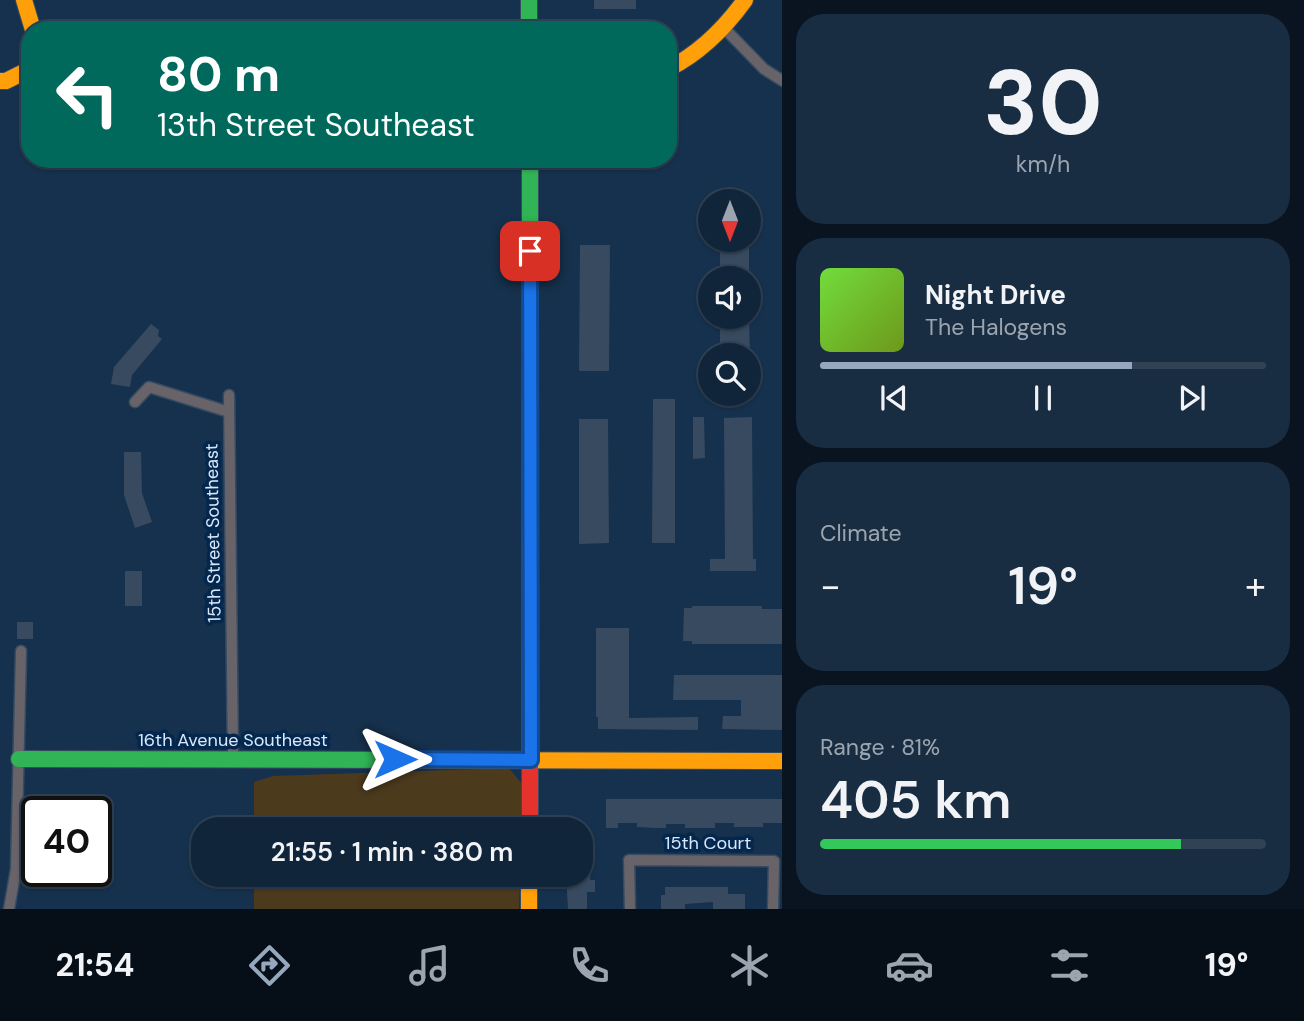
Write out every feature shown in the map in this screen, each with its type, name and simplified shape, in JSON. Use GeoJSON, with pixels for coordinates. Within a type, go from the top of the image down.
{"type":"FeatureCollection","features":[{"type":"Feature","properties":{"kind":"street"},"geometry":{"type":"LineString","coordinates":[[24,0],[30,21]]}},
{"type":"Feature","properties":{"kind":"street"},"geometry":{"type":"LineString","coordinates":[[529,0],[529,21]]}},
{"type":"Feature","properties":{"kind":"street"},"geometry":{"type":"LineString","coordinates":[[677,64],[699,51],[724,28],[745,0]]}},
{"type":"Feature","properties":{"kind":"street"},"geometry":{"type":"LineString","coordinates":[[724,28],[764,69],[782,81]]}},
{"type":"Feature","properties":{"kind":"street"},"geometry":{"type":"LineString","coordinates":[[0,81],[21,74]]}},
{"type":"Feature","properties":{"kind":"street"},"geometry":{"type":"LineString","coordinates":[[530,168],[530,817]]}},
{"type":"Feature","properties":{"kind":"street"},"geometry":{"type":"LineString","coordinates":[[135,402],[149,387],[229,412]]}},
{"type":"Feature","properties":{"kind":"street","name":"15th Street Southeast"},"geometry":{"type":"LineString","coordinates":[[229,396],[233,759]]}},
{"type":"Feature","properties":{"kind":"street"},"geometry":{"type":"LineString","coordinates":[[9,909],[16,869],[21,651]]}},
{"type":"Feature","properties":{"kind":"street","name":"16th Avenue Southeast"},"geometry":{"type":"LineString","coordinates":[[19,759],[782,761]]}},
{"type":"Feature","properties":{"kind":"street","name":"15th Court"},"geometry":{"type":"LineString","coordinates":[[630,909],[629,860],[774,860],[773,909]]}},
{"type":"Feature","properties":{"kind":"street"},"geometry":{"type":"LineString","coordinates":[[529,887],[529,909]]}},
{"type":"Feature","properties":{"kind":"shaded area"},"geometry":{"type":"Polygon","coordinates":[[[509,768],[522,784],[521,817],[254,817],[254,782],[273,776],[509,768]]]}},
{"type":"Feature","properties":{"kind":"shaded area"},"geometry":{"type":"Polygon","coordinates":[[[254,887],[520,887],[519,909],[254,909],[254,887]]]}},
{"type":"Feature","properties":{"kind":"building"},"geometry":{"type":"Polygon","coordinates":[[[594,0],[636,0],[636,9],[594,9],[594,0]]]}},
{"type":"Feature","properties":{"kind":"building"},"geometry":{"type":"Polygon","coordinates":[[[580,245],[610,245],[609,371],[579,371],[580,245]]]}},
{"type":"Feature","properties":{"kind":"building"},"geometry":{"type":"Polygon","coordinates":[[[720,252],[749,252],[749,266],[720,266],[720,252]]]}},
{"type":"Feature","properties":{"kind":"building"},"geometry":{"type":"Polygon","coordinates":[[[151,324],[159,330],[158,336],[162,339],[132,375],[130,387],[111,384],[114,367],[151,324]]]}},
{"type":"Feature","properties":{"kind":"building"},"geometry":{"type":"Polygon","coordinates":[[[720,329],[749,329],[750,343],[720,343],[720,329]]]}},
{"type":"Feature","properties":{"kind":"building"},"geometry":{"type":"Polygon","coordinates":[[[653,399],[675,399],[675,543],[652,543],[653,399]]]}},
{"type":"Feature","properties":{"kind":"building"},"geometry":{"type":"Polygon","coordinates":[[[693,417],[704,417],[705,458],[693,459],[693,417]]]}},
{"type":"Feature","properties":{"kind":"building"},"geometry":{"type":"Polygon","coordinates":[[[752,417],[753,559],[756,559],[756,571],[710,571],[710,559],[725,559],[724,418],[752,417]]]}},
{"type":"Feature","properties":{"kind":"building"},"geometry":{"type":"Polygon","coordinates":[[[579,419],[608,419],[609,543],[579,544],[579,419]]]}},
{"type":"Feature","properties":{"kind":"building"},"geometry":{"type":"Polygon","coordinates":[[[124,452],[141,452],[142,493],[152,522],[135,528],[124,495],[124,452]]]}},
{"type":"Feature","properties":{"kind":"building"},"geometry":{"type":"Polygon","coordinates":[[[125,571],[142,571],[142,606],[125,606],[125,571]]]}},
{"type":"Feature","properties":{"kind":"building"},"geometry":{"type":"Polygon","coordinates":[[[762,606],[762,609],[782,609],[782,644],[692,644],[692,641],[683,641],[684,608],[762,606]]]}},
{"type":"Feature","properties":{"kind":"building"},"geometry":{"type":"Polygon","coordinates":[[[17,622],[33,622],[33,639],[17,639],[17,622]]]}},
{"type":"Feature","properties":{"kind":"building"},"geometry":{"type":"Polygon","coordinates":[[[596,628],[629,628],[629,718],[698,717],[698,730],[598,729],[596,628]]]}},
{"type":"Feature","properties":{"kind":"building"},"geometry":{"type":"Polygon","coordinates":[[[674,675],[782,675],[782,730],[722,729],[723,716],[741,716],[741,700],[673,700],[674,675]]]}},
{"type":"Feature","properties":{"kind":"building"},"geometry":{"type":"Polygon","coordinates":[[[606,799],[782,799],[782,823],[763,823],[763,827],[734,827],[734,823],[715,823],[715,828],[685,828],[685,824],[666,824],[666,828],[655,828],[637,827],[637,823],[618,823],[618,828],[606,828],[606,799]]]}},
{"type":"Feature","properties":{"kind":"building"},"geometry":{"type":"Polygon","coordinates":[[[595,880],[595,892],[587,892],[587,909],[568,909],[567,887],[593,887],[595,880]]]}},
{"type":"Feature","properties":{"kind":"building"},"geometry":{"type":"Polygon","coordinates":[[[665,887],[728,887],[728,894],[745,894],[745,909],[713,909],[713,902],[685,904],[685,909],[661,909],[661,895],[665,895],[665,887]]]}},
{"type":"Feature","properties":{"kind":"traffic: fast"},"geometry":{"type":"LineString","coordinates":[[529,0],[529,21]]}},
{"type":"Feature","properties":{"kind":"traffic: fast"},"geometry":{"type":"LineString","coordinates":[[530,168],[530,539]]}},
{"type":"Feature","properties":{"kind":"traffic: fast"},"geometry":{"type":"LineString","coordinates":[[19,759],[412,760]]}},
{"type":"Feature","properties":{"kind":"traffic: slow"},"geometry":{"type":"LineString","coordinates":[[24,0],[30,21]]}},
{"type":"Feature","properties":{"kind":"traffic: slow"},"geometry":{"type":"LineString","coordinates":[[677,64],[711,39],[745,0]]}},
{"type":"Feature","properties":{"kind":"traffic: slow"},"geometry":{"type":"LineString","coordinates":[[0,81],[21,74]]}},
{"type":"Feature","properties":{"kind":"traffic: slow"},"geometry":{"type":"LineString","coordinates":[[412,760],[782,761]]}},
{"type":"Feature","properties":{"kind":"traffic: slow"},"geometry":{"type":"LineString","coordinates":[[529,887],[529,909]]}},
{"type":"Feature","properties":{"kind":"traffic: jam"},"geometry":{"type":"LineString","coordinates":[[530,539],[530,817]]}},
{"type":"Feature","properties":{"kind":"route"},"geometry":{"type":"LineString","coordinates":[[395,759],[531,760],[530,251]]}}]}
